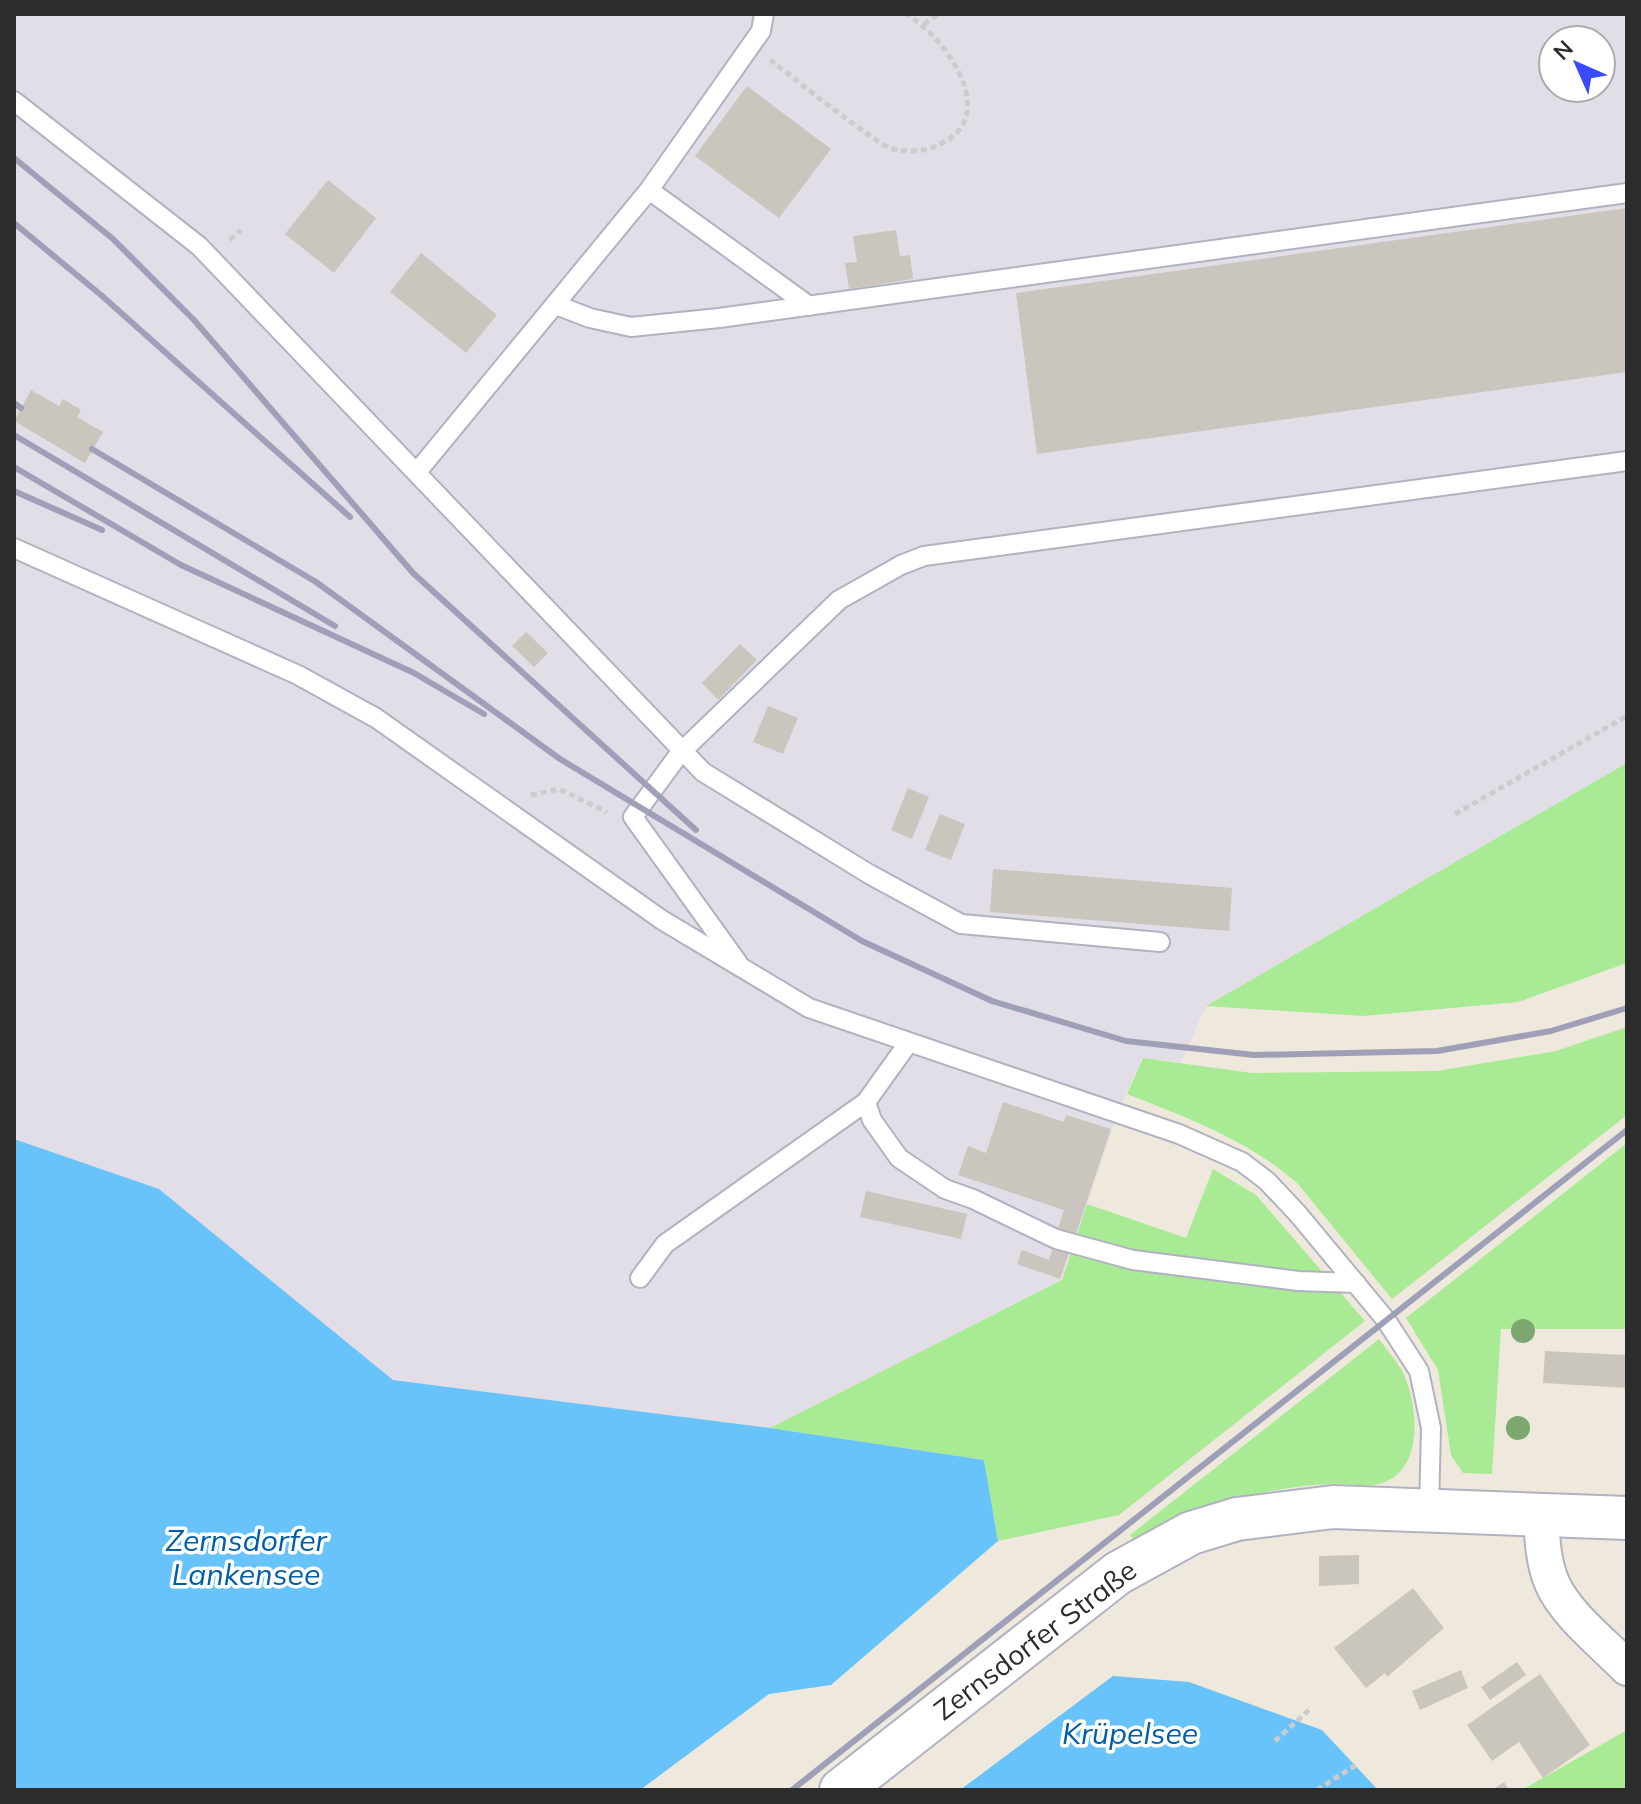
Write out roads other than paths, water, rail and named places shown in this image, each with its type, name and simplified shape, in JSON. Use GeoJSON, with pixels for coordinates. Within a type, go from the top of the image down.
{"type":"FeatureCollection","features":[{"type":"Feature","properties":{"kind":"street","name":"Zernsdorfer Straße"},"geometry":{"type":"LineString","coordinates":[[841,1790],[1118,1573],[1191,1533],[1237,1519],[1333,1507],[1627,1518]]}},
{"type":"Feature","properties":{"kind":"street"},"geometry":{"type":"LineString","coordinates":[[1541,1515],[1543,1548],[1552,1584],[1572,1611],[1627,1668]]}},
{"type":"Feature","properties":{"kind":"lane"},"geometry":{"type":"LineString","coordinates":[[417,472],[649,190],[761,31],[764,14]]}},
{"type":"Feature","properties":{"kind":"lane"},"geometry":{"type":"LineString","coordinates":[[14,101],[199,246],[417,472],[680,753],[703,772],[961,924],[1160,942]]}},
{"type":"Feature","properties":{"kind":"lane"},"geometry":{"type":"LineString","coordinates":[[649,190],[809,306]]}},
{"type":"Feature","properties":{"kind":"lane"},"geometry":{"type":"LineString","coordinates":[[556,305],[590,318],[631,327],[809,306],[1627,193]]}},
{"type":"Feature","properties":{"kind":"lane"},"geometry":{"type":"LineString","coordinates":[[747,974],[633,817],[680,753],[839,600],[924,556],[1627,461]]}},
{"type":"Feature","properties":{"kind":"lane"},"geometry":{"type":"LineString","coordinates":[[14,548],[298,675],[376,718],[662,920],[747,974],[809,1008],[1179,1134],[1242,1162],[1288,1203],[1356,1283],[1400,1340],[1419,1371],[1431,1428],[1429,1511]]}},
{"type":"Feature","properties":{"kind":"lane"},"geometry":{"type":"LineString","coordinates":[[640,1278],[665,1244],[866,1102],[909,1042]]}},
{"type":"Feature","properties":{"kind":"lane"},"geometry":{"type":"LineString","coordinates":[[866,1102],[872,1120],[899,1158],[945,1189],[1056,1239],[1133,1260],[1298,1281],[1356,1283]]}},
{"type":"Feature","properties":{"kind":"water","name":"Zernsdorfer Lankensee"},"geometry":{"type":"Polygon","coordinates":[[[14,1139],[159,1189],[393,1380],[770,1428],[984,1460],[998,1541],[831,1685],[769,1694],[640,1790],[14,1790],[14,1139]]]}},
{"type":"Feature","properties":{"kind":"water","name":"Krüpelsee"},"geometry":{"type":"Polygon","coordinates":[[[1113,1676],[1189,1682],[1322,1730],[1378,1790],[960,1790],[1113,1676]]]}},
{"type":"Feature","properties":{"kind":"railway"},"geometry":{"type":"LineString","coordinates":[[14,158],[113,239],[194,320],[413,573],[696,830]]}},
{"type":"Feature","properties":{"kind":"railway"},"geometry":{"type":"LineString","coordinates":[[14,223],[101,295],[350,517]]}},
{"type":"Feature","properties":{"kind":"railway"},"geometry":{"type":"LineString","coordinates":[[14,403],[21,408]]}},
{"type":"Feature","properties":{"kind":"railway"},"geometry":{"type":"LineString","coordinates":[[14,435],[335,626]]}},
{"type":"Feature","properties":{"kind":"railway"},"geometry":{"type":"LineString","coordinates":[[92,449],[316,582],[560,759],[862,941],[992,1001],[1126,1041],[1254,1055],[1437,1051],[1551,1031],[1627,1008]]}},
{"type":"Feature","properties":{"kind":"railway"},"geometry":{"type":"LineString","coordinates":[[14,467],[181,565],[414,673],[484,714]]}},
{"type":"Feature","properties":{"kind":"railway"},"geometry":{"type":"LineString","coordinates":[[14,491],[102,530]]}},
{"type":"Feature","properties":{"kind":"railway"},"geometry":{"type":"LineString","coordinates":[[792,1790],[1627,1130]]}}]}
